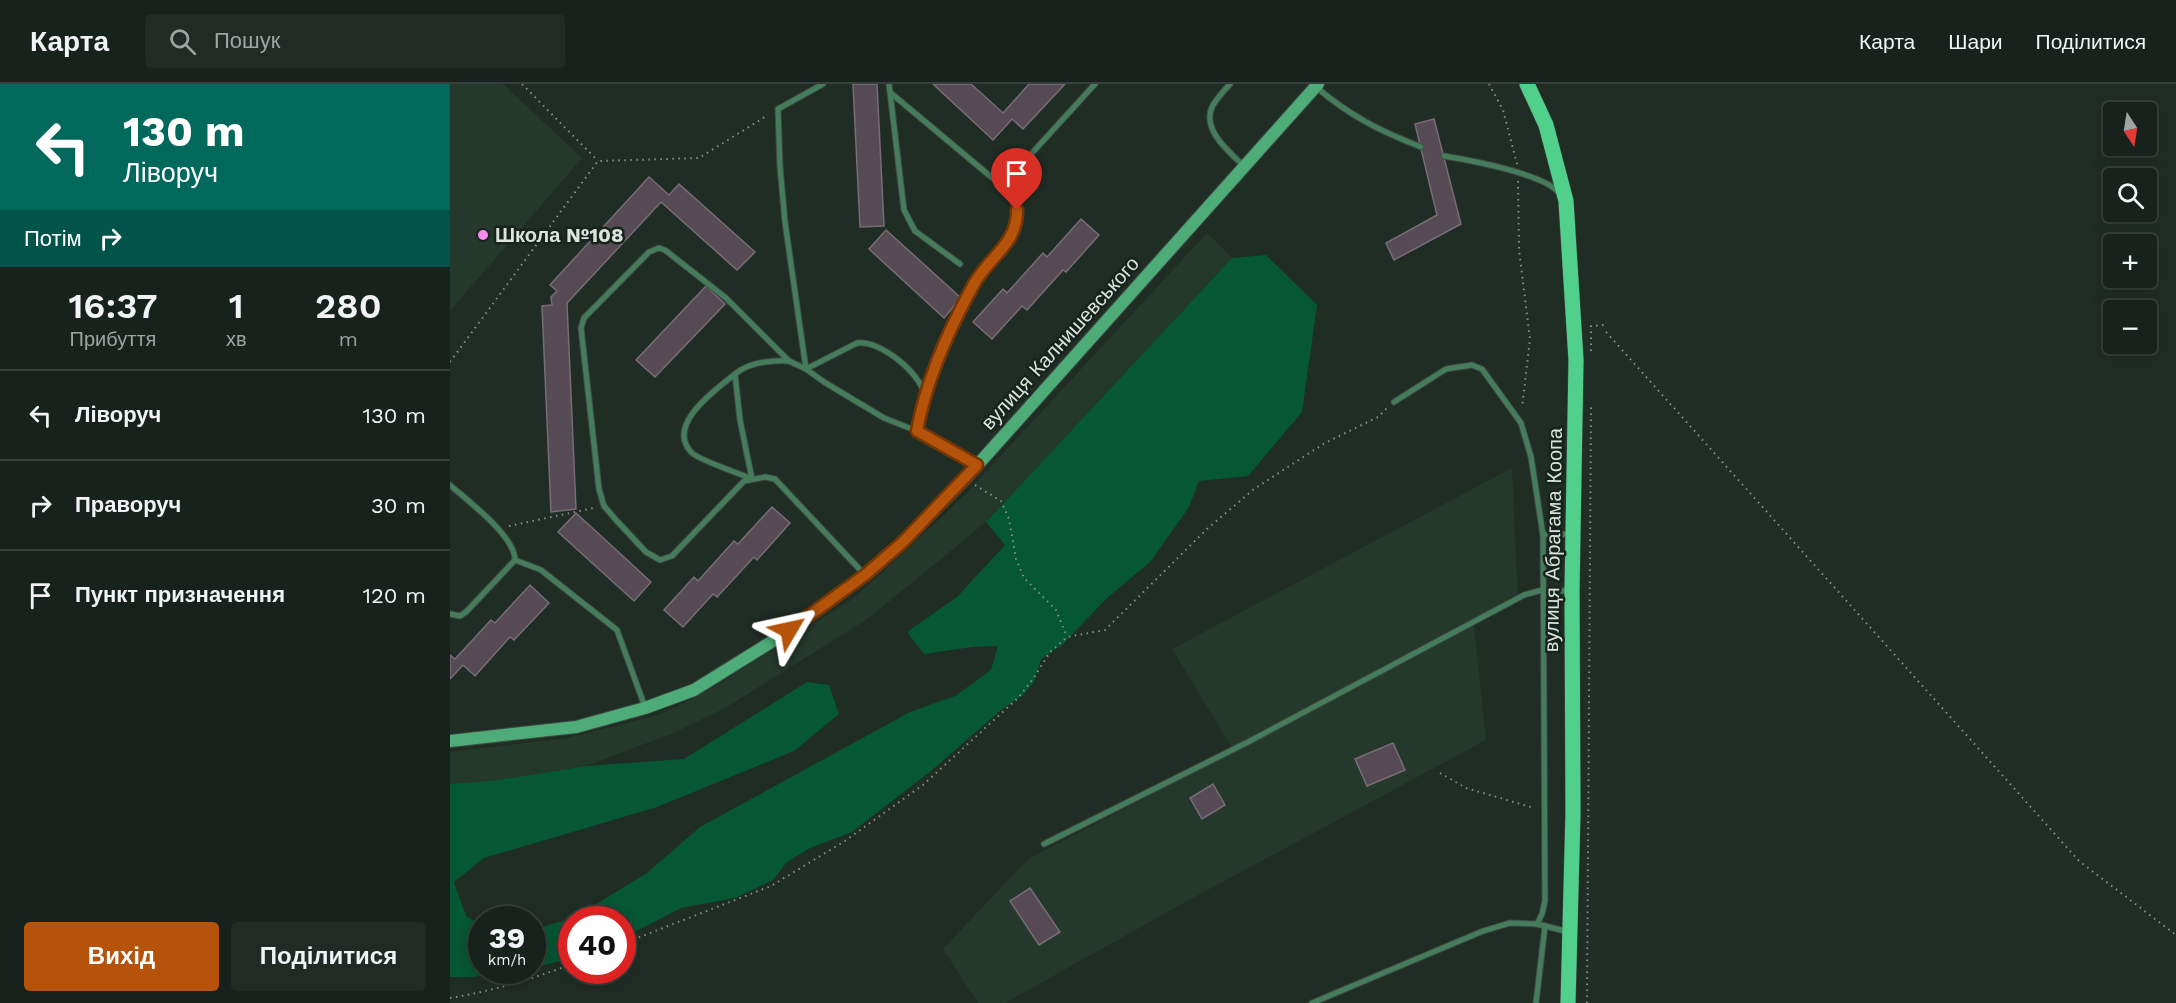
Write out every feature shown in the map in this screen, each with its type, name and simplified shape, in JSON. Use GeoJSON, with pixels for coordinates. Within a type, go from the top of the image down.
{"type":"FeatureCollection","features":[{"type":"Feature","properties":{"kind":"main road","name":"вулиця Абрагама Коопа"},"geometry":{"type":"LineString","coordinates":[[1527,84],[1546,125],[1566,201],[1576,360],[1572,591],[1573,813],[1569,892],[1571,932],[1568,1003]]}},
{"type":"Feature","properties":{"kind":"street","name":"вулиця Калнишевського"},"geometry":{"type":"LineString","coordinates":[[450,741],[576,727],[645,708],[694,690],[789,630],[865,575],[903,542],[965,479],[1316,85]]}},
{"type":"Feature","properties":{"kind":"lane"},"geometry":{"type":"LineString","coordinates":[[806,369],[785,222],[778,109],[823,84]]}},
{"type":"Feature","properties":{"kind":"lane"},"geometry":{"type":"LineString","coordinates":[[889,84],[904,210],[915,231],[960,264]]}},
{"type":"Feature","properties":{"kind":"lane"},"geometry":{"type":"LineString","coordinates":[[1002,186],[1095,84]]}},
{"type":"Feature","properties":{"kind":"lane"},"geometry":{"type":"LineString","coordinates":[[1230,84],[1213,106],[1209,118],[1217,136],[1244,166]]}},
{"type":"Feature","properties":{"kind":"lane"},"geometry":{"type":"LineString","coordinates":[[1316,85],[1340,107],[1382,132],[1421,147]]}},
{"type":"Feature","properties":{"kind":"lane"},"geometry":{"type":"LineString","coordinates":[[892,94],[1002,186],[1013,200],[1017,210],[1015,229],[1007,244],[975,282],[948,339],[925,395],[917,431]]}},
{"type":"Feature","properties":{"kind":"lane"},"geometry":{"type":"LineString","coordinates":[[1444,156],[1471,160],[1541,179],[1556,188],[1566,201]]}},
{"type":"Feature","properties":{"kind":"lane"},"geometry":{"type":"LineString","coordinates":[[865,575],[775,479],[765,477],[752,479],[738,485],[672,556],[660,560],[646,552],[604,506],[599,489],[581,328],[584,318],[649,252],[659,248],[665,250],[726,298],[789,361],[806,369],[884,418],[917,431],[977,465]]}},
{"type":"Feature","properties":{"kind":"lane"},"geometry":{"type":"LineString","coordinates":[[806,369],[849,346],[864,342],[898,360],[920,385],[925,395]]}},
{"type":"Feature","properties":{"kind":"lane"},"geometry":{"type":"LineString","coordinates":[[752,479],[693,455],[687,446],[685,434],[697,405],[735,374],[768,360],[789,361]]}},
{"type":"Feature","properties":{"kind":"lane"},"geometry":{"type":"LineString","coordinates":[[1394,402],[1446,369],[1472,365],[1482,369],[1521,423],[1531,457],[1543,535],[1545,901],[1537,924]]}},
{"type":"Feature","properties":{"kind":"lane"},"geometry":{"type":"LineString","coordinates":[[735,374],[740,420],[752,479]]}},
{"type":"Feature","properties":{"kind":"lane"},"geometry":{"type":"LineString","coordinates":[[450,485],[497,528],[513,550],[515,560]]}},
{"type":"Feature","properties":{"kind":"lane"},"geometry":{"type":"LineString","coordinates":[[1543,535],[1573,534]]}},
{"type":"Feature","properties":{"kind":"lane"},"geometry":{"type":"LineString","coordinates":[[450,614],[460,616],[466,612],[515,560]]}},
{"type":"Feature","properties":{"kind":"lane"},"geometry":{"type":"LineString","coordinates":[[515,560],[541,570],[616,630],[645,708]]}},
{"type":"Feature","properties":{"kind":"lane"},"geometry":{"type":"LineString","coordinates":[[1044,844],[1248,742],[1511,601],[1542,590],[1572,591]]}},
{"type":"Feature","properties":{"kind":"lane"},"geometry":{"type":"LineString","coordinates":[[1312,1003],[1483,931],[1510,923],[1537,924],[1571,932]]}},
{"type":"Feature","properties":{"kind":"lane"},"geometry":{"type":"LineString","coordinates":[[1536,1003],[1545,926]]}},
{"type":"Feature","properties":{"kind":"path"},"geometry":{"type":"LineString","coordinates":[[522,84],[598,161],[699,158],[778,109]]}},
{"type":"Feature","properties":{"kind":"path"},"geometry":{"type":"LineString","coordinates":[[1489,84],[1503,110],[1520,174],[1517,186],[1519,250],[1530,339],[1521,423]]}},
{"type":"Feature","properties":{"kind":"path"},"geometry":{"type":"LineString","coordinates":[[450,362],[598,161]]}},
{"type":"Feature","properties":{"kind":"path"},"geometry":{"type":"LineString","coordinates":[[1591,361],[1591,326],[1605,325]]}},
{"type":"Feature","properties":{"kind":"path"},"geometry":{"type":"LineString","coordinates":[[1606,332],[2079,861],[2176,935]]}},
{"type":"Feature","properties":{"kind":"path"},"geometry":{"type":"LineString","coordinates":[[1587,1003],[1591,395]]}},
{"type":"Feature","properties":{"kind":"path"},"geometry":{"type":"LineString","coordinates":[[636,939],[771,886],[845,841],[932,777],[1018,698],[1050,652],[1067,637],[1104,630],[1207,529],[1254,489],[1325,443],[1378,417],[1394,402]]}},
{"type":"Feature","properties":{"kind":"path"},"geometry":{"type":"LineString","coordinates":[[965,479],[1001,501],[1009,519],[1016,559],[1024,578],[1056,610],[1067,637]]}},
{"type":"Feature","properties":{"kind":"path"},"geometry":{"type":"LineString","coordinates":[[497,528],[604,506]]}},
{"type":"Feature","properties":{"kind":"path"},"geometry":{"type":"LineString","coordinates":[[1440,773],[1466,788],[1545,811]]}},
{"type":"Feature","properties":{"kind":"path"},"geometry":{"type":"LineString","coordinates":[[450,998],[482,993],[558,969]]}},
{"type":"Feature","properties":{"kind":"shaded area","name":"Школа №108"},"geometry":{"type":"Polygon","coordinates":[[[450,84],[503,84],[582,158],[450,311],[450,84]]]}},
{"type":"Feature","properties":{"kind":"shaded area"},"geometry":{"type":"Polygon","coordinates":[[[1207,233],[1232,258],[986,522],[869,618],[725,708],[676,732],[586,766],[498,780],[450,784],[450,752],[568,738],[662,714],[711,689],[854,598],[961,499],[1207,233]]]}},
{"type":"Feature","properties":{"kind":"shaded area"},"geometry":{"type":"Polygon","coordinates":[[[1512,468],[1518,602],[1474,625],[1486,740],[1191,899],[1005,1003],[978,1003],[943,949],[1027,860],[1234,751],[1172,649],[1512,468]]]}},
{"type":"Feature","properties":{"kind":"green space"},"geometry":{"type":"Polygon","coordinates":[[[1266,255],[1317,305],[1302,412],[1248,476],[1199,481],[1189,507],[1151,561],[1107,598],[1063,644],[1041,659],[1034,682],[1023,695],[1001,710],[931,771],[852,832],[810,848],[787,862],[773,880],[735,898],[681,908],[636,931],[636,906],[593,906],[647,873],[700,827],[910,712],[955,696],[991,670],[998,646],[972,647],[924,654],[907,632],[957,597],[1005,545],[986,522],[1232,258],[1266,255]]]}},
{"type":"Feature","properties":{"kind":"green space"},"geometry":{"type":"Polygon","coordinates":[[[807,682],[829,685],[839,714],[794,751],[657,807],[484,858],[454,882],[468,917],[468,977],[450,977],[450,784],[498,780],[586,766],[684,759],[807,682]]]}},
{"type":"Feature","properties":{"kind":"green space"},"geometry":{"type":"Polygon","coordinates":[[[558,922],[558,962],[546,964],[546,926],[558,922]]]}},
{"type":"Feature","properties":{"kind":"building"},"geometry":{"type":"Polygon","coordinates":[[[853,84],[877,84],[884,226],[860,227],[853,84]]]}},
{"type":"Feature","properties":{"kind":"building"},"geometry":{"type":"Polygon","coordinates":[[[933,84],[971,84],[1003,113],[1029,84],[1065,84],[1023,129],[1012,119],[993,140],[933,84]]]}},
{"type":"Feature","properties":{"kind":"building"},"geometry":{"type":"Polygon","coordinates":[[[1434,119],[1461,224],[1394,260],[1386,243],[1437,215],[1415,124],[1434,119]]]}},
{"type":"Feature","properties":{"kind":"building"},"geometry":{"type":"Polygon","coordinates":[[[649,177],[669,195],[679,184],[755,252],[737,270],[661,202],[567,303],[576,509],[551,512],[542,306],[552,305],[551,297],[557,291],[550,285],[649,177]]]}},
{"type":"Feature","properties":{"kind":"building"},"geometry":{"type":"Polygon","coordinates":[[[1081,219],[1099,235],[1066,272],[1063,270],[1027,310],[1022,306],[992,339],[973,322],[1003,289],[1007,293],[1043,253],[1047,257],[1081,219]]]}},
{"type":"Feature","properties":{"kind":"building"},"geometry":{"type":"Polygon","coordinates":[[[886,230],[961,298],[944,318],[869,249],[886,230]]]}},
{"type":"Feature","properties":{"kind":"building"},"geometry":{"type":"Polygon","coordinates":[[[706,286],[725,304],[655,377],[636,360],[706,286]]]}},
{"type":"Feature","properties":{"kind":"building"},"geometry":{"type":"Polygon","coordinates":[[[772,507],[790,523],[757,560],[754,557],[717,597],[713,594],[683,627],[664,610],[694,577],[698,581],[734,541],[738,544],[772,507]]]}},
{"type":"Feature","properties":{"kind":"building"},"geometry":{"type":"Polygon","coordinates":[[[576,513],[651,582],[634,601],[558,532],[576,513]]]}},
{"type":"Feature","properties":{"kind":"building"},"geometry":{"type":"Polygon","coordinates":[[[530,585],[549,603],[514,640],[510,637],[475,676],[463,665],[450,679],[450,655],[455,659],[491,620],[495,623],[530,585]]]}},
{"type":"Feature","properties":{"kind":"building"},"geometry":{"type":"Polygon","coordinates":[[[1393,743],[1405,770],[1367,786],[1355,759],[1393,743]]]}},
{"type":"Feature","properties":{"kind":"building"},"geometry":{"type":"Polygon","coordinates":[[[1213,784],[1225,805],[1202,819],[1190,798],[1213,784]]]}},
{"type":"Feature","properties":{"kind":"building"},"geometry":{"type":"Polygon","coordinates":[[[1030,888],[1060,932],[1039,945],[1010,901],[1030,888]]]}},
{"type":"Feature","properties":{"kind":"place","name":"Школа №108"},"geometry":{"type":"Point","coordinates":[483,235]}},
{"type":"Feature","properties":{"kind":"route"},"geometry":{"type":"LineString","coordinates":[[789,630],[865,575],[903,542],[977,465],[917,431],[925,395],[948,339],[975,282],[1007,244],[1015,229],[1017,210]]}}]}
